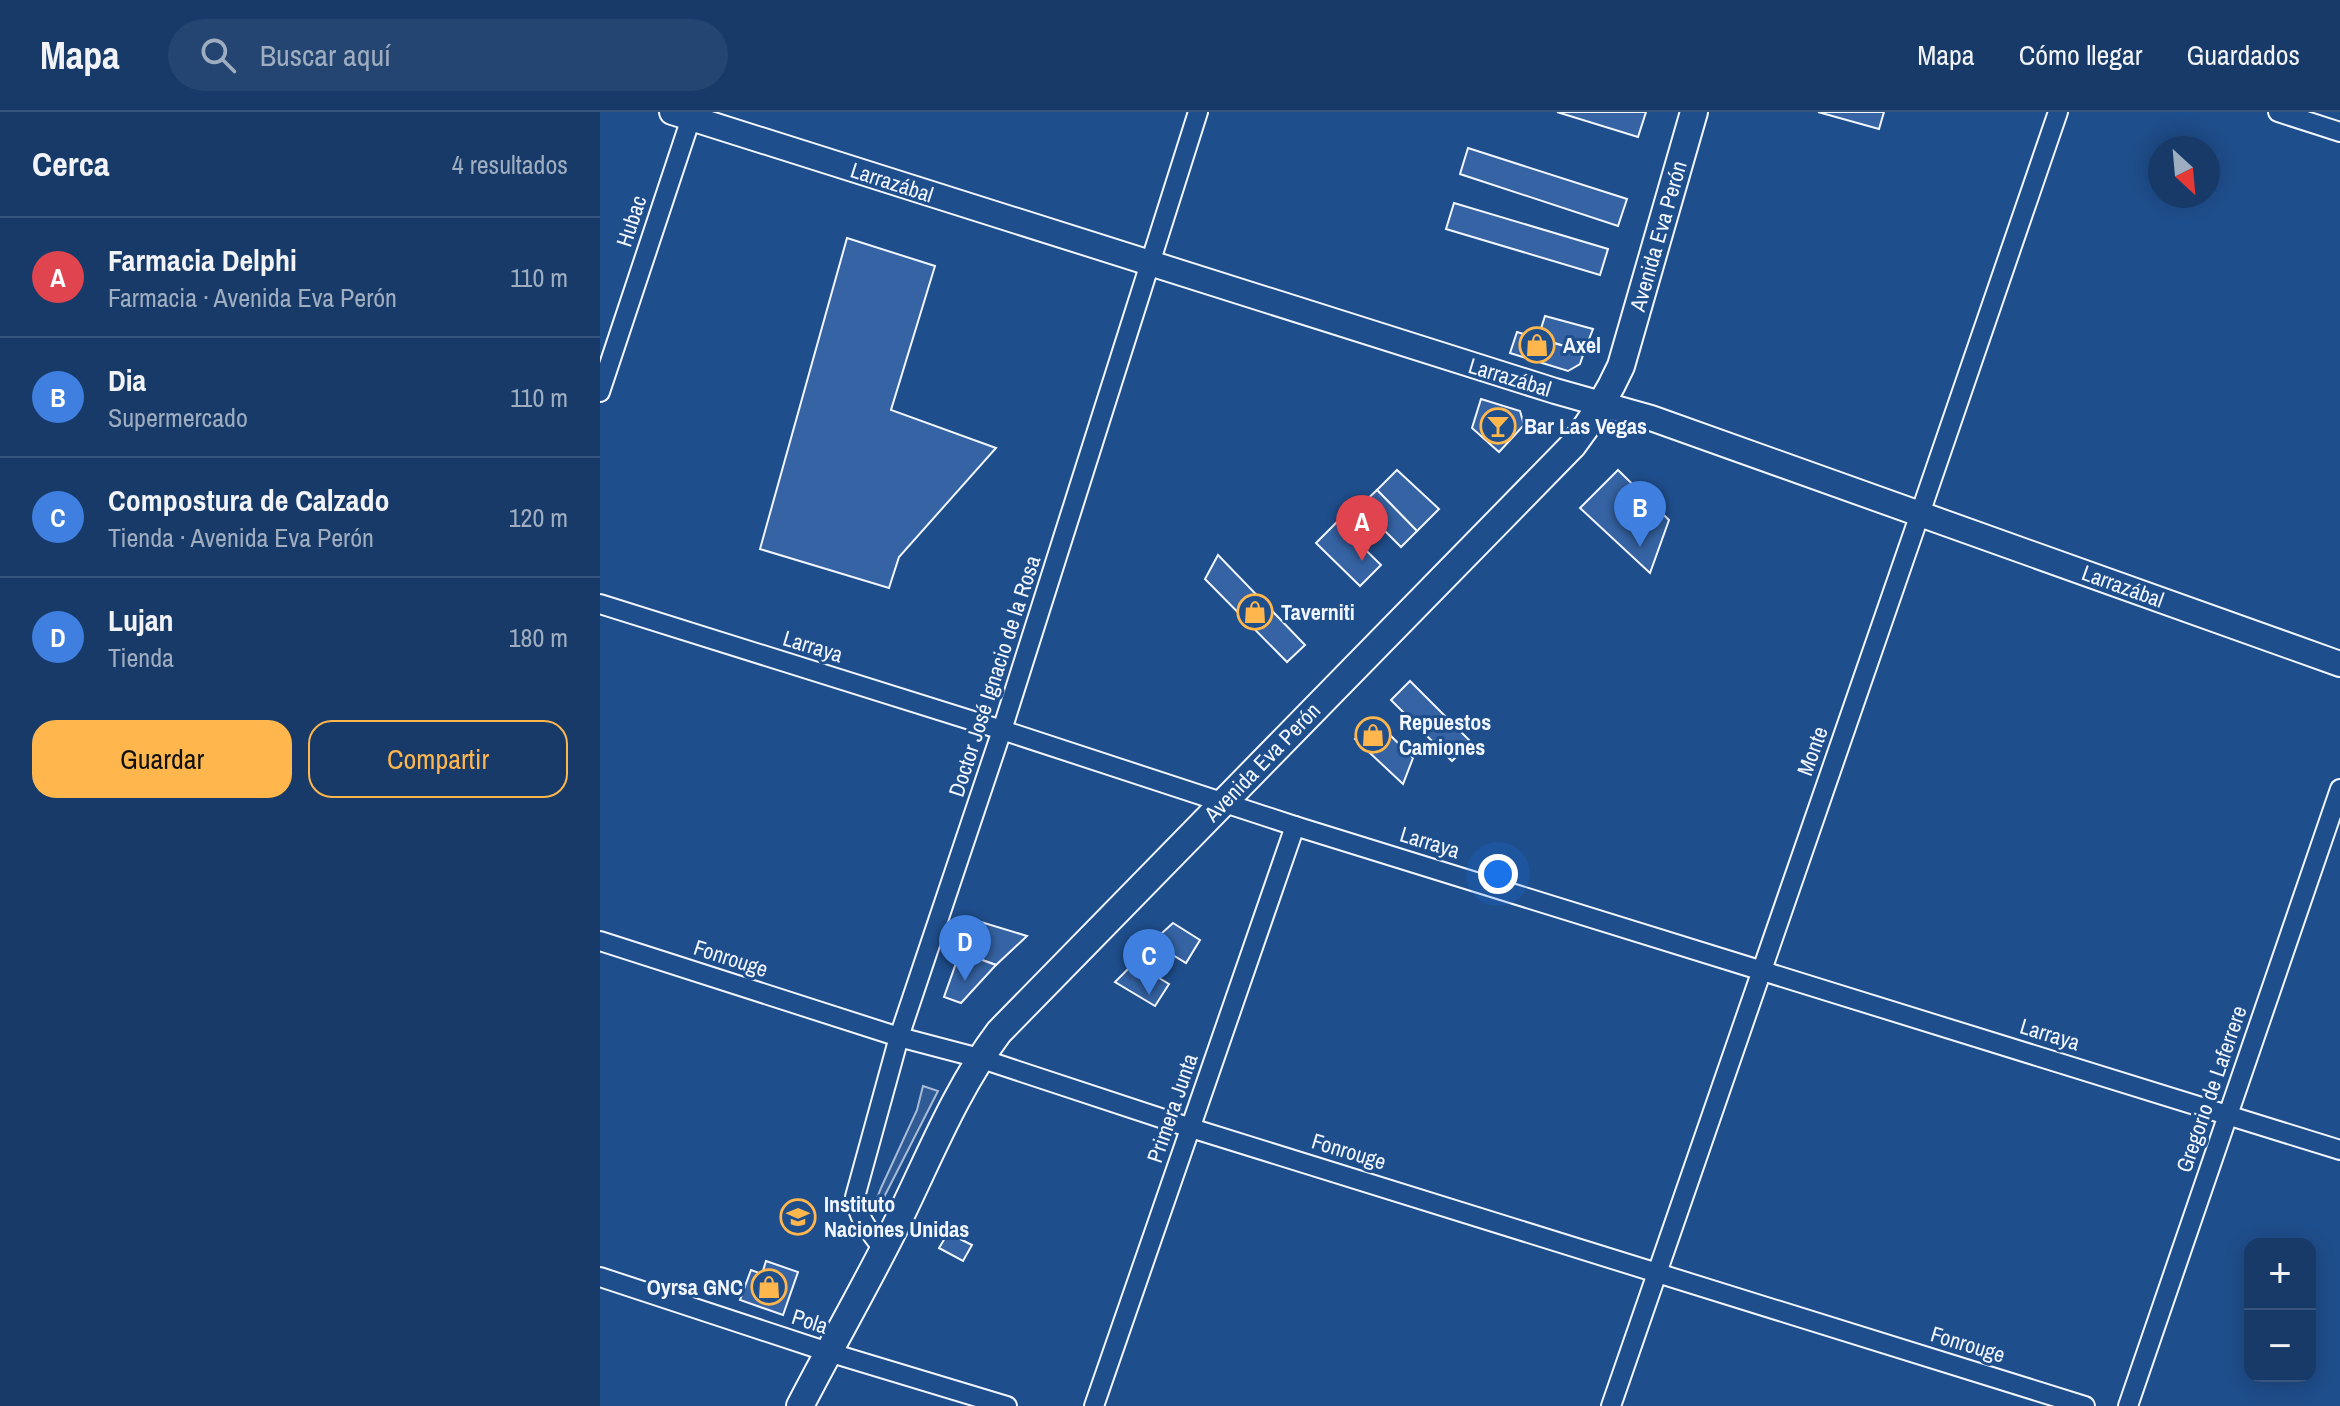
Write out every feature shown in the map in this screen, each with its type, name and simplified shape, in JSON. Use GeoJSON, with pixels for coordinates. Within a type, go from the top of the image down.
{"type":"FeatureCollection","features":[{"type":"Feature","properties":{"kind":"main road","name":"Avenida Eva Perón"},"geometry":{"type":"LineString","coordinates":[[800,1406],[884,1250],[979,1058],[999,1032],[1573,445],[1602,405],[1621,366],[1694,112]]}},
{"type":"Feature","properties":{"kind":"street","name":"Doctor José Ignacio de la Rosa"},"geometry":{"type":"LineString","coordinates":[[884,1250],[863,1223],[857,1212],[855,1197],[899,1037],[1002,730],[1198,112]]}},
{"type":"Feature","properties":{"kind":"street","name":"Monte"},"geometry":{"type":"LineString","coordinates":[[1611,1406],[2058,112]]}},
{"type":"Feature","properties":{"kind":"street"},"geometry":{"type":"LineString","coordinates":[[2278,112],[2340,132]]}},
{"type":"Feature","properties":{"kind":"street","name":"Larrazábal"},"geometry":{"type":"LineString","coordinates":[[685,114],[1151,264],[1651,418],[2340,664]]}},
{"type":"Feature","properties":{"kind":"street","name":"Hubac"},"geometry":{"type":"LineString","coordinates":[[600,392],[685,114]]}},
{"type":"Feature","properties":{"kind":"street","name":"Larraya"},"geometry":{"type":"LineString","coordinates":[[600,604],[1295,826],[2340,1150]]}},
{"type":"Feature","properties":{"kind":"street","name":"Gregorio de Laferrere"},"geometry":{"type":"LineString","coordinates":[[2128,1406],[2340,789]]}},
{"type":"Feature","properties":{"kind":"street","name":"Primera Junta"},"geometry":{"type":"LineString","coordinates":[[1094,1406],[1295,826]]}},
{"type":"Feature","properties":{"kind":"street","name":"Fonrouge"},"geometry":{"type":"LineString","coordinates":[[600,941],[2085,1406]]}},
{"type":"Feature","properties":{"kind":"street","name":"Pola"},"geometry":{"type":"LineString","coordinates":[[600,1277],[828,1352],[1007,1406]]}},
{"type":"Feature","properties":{"kind":"shaded area"},"geometry":{"type":"Polygon","coordinates":[[[923,1086],[938,1091],[880,1205],[876,1201],[917,1110],[923,1086]]]}},
{"type":"Feature","properties":{"kind":"building"},"geometry":{"type":"Polygon","coordinates":[[[1557,112],[1646,112],[1638,137],[1557,112]]]}},
{"type":"Feature","properties":{"kind":"building"},"geometry":{"type":"Polygon","coordinates":[[[1818,112],[1884,112],[1879,129],[1818,112]]]}},
{"type":"Feature","properties":{"kind":"building"},"geometry":{"type":"Polygon","coordinates":[[[1468,148],[1627,199],[1618,226],[1460,174],[1468,148]]]}},
{"type":"Feature","properties":{"kind":"building"},"geometry":{"type":"Polygon","coordinates":[[[1454,203],[1608,249],[1600,275],[1446,229],[1454,203]]]}},
{"type":"Feature","properties":{"kind":"building"},"geometry":{"type":"Polygon","coordinates":[[[847,238],[935,266],[891,410],[996,448],[899,557],[889,588],[760,549],[847,238]]]}},
{"type":"Feature","properties":{"kind":"building"},"geometry":{"type":"Polygon","coordinates":[[[1545,316],[1593,329],[1584,352],[1538,338],[1545,316]]]}},
{"type":"Feature","properties":{"kind":"building","name":"Axel"},"geometry":{"type":"Polygon","coordinates":[[[1517,332],[1584,352],[1580,364],[1568,371],[1510,353],[1517,332]]]}},
{"type":"Feature","properties":{"kind":"building","name":"Bar Las Vegas"},"geometry":{"type":"Polygon","coordinates":[[[1481,399],[1520,411],[1524,425],[1499,452],[1472,428],[1481,399]]]}},
{"type":"Feature","properties":{"kind":"building"},"geometry":{"type":"Polygon","coordinates":[[[1397,470],[1439,509],[1417,531],[1377,490],[1397,470]]]}},
{"type":"Feature","properties":{"kind":"building"},"geometry":{"type":"Polygon","coordinates":[[[1618,470],[1669,520],[1650,573],[1580,508],[1618,470]]]}},
{"type":"Feature","properties":{"kind":"building"},"geometry":{"type":"Polygon","coordinates":[[[1377,490],[1417,531],[1401,547],[1360,506],[1377,490]]]}},
{"type":"Feature","properties":{"kind":"building"},"geometry":{"type":"Polygon","coordinates":[[[1337,522],[1381,565],[1360,586],[1316,543],[1337,522]]]}},
{"type":"Feature","properties":{"kind":"building","name":"Taverniti"},"geometry":{"type":"Polygon","coordinates":[[[1218,555],[1305,645],[1287,662],[1205,579],[1218,555]]]}},
{"type":"Feature","properties":{"kind":"building"},"geometry":{"type":"Polygon","coordinates":[[[1410,681],[1471,742],[1452,761],[1391,700],[1410,681]]]}},
{"type":"Feature","properties":{"kind":"building"},"geometry":{"type":"Polygon","coordinates":[[[1374,719],[1413,758],[1403,784],[1355,739],[1374,719]]]}},
{"type":"Feature","properties":{"kind":"building"},"geometry":{"type":"Polygon","coordinates":[[[971,919],[1027,936],[996,965],[960,952],[971,919]]]}},
{"type":"Feature","properties":{"kind":"building"},"geometry":{"type":"Polygon","coordinates":[[[1173,923],[1200,940],[1186,963],[1152,942],[1173,923]]]}},
{"type":"Feature","properties":{"kind":"building"},"geometry":{"type":"Polygon","coordinates":[[[960,952],[996,965],[961,1003],[944,997],[960,952]]]}},
{"type":"Feature","properties":{"kind":"building"},"geometry":{"type":"Polygon","coordinates":[[[1134,963],[1169,984],[1155,1006],[1115,982],[1134,963]]]}},
{"type":"Feature","properties":{"kind":"building"},"geometry":{"type":"Polygon","coordinates":[[[948,1233],[972,1245],[963,1261],[939,1248],[948,1233]]]}},
{"type":"Feature","properties":{"kind":"building","name":"Oyrsa GNC"},"geometry":{"type":"Polygon","coordinates":[[[766,1261],[798,1272],[783,1315],[740,1300],[751,1270],[762,1274],[766,1261]]]}},
{"type":"Feature","properties":{"kind":"place","name":"Axel"},"geometry":{"type":"Point","coordinates":[1537,345]}},
{"type":"Feature","properties":{"kind":"place","name":"Bar Las Vegas"},"geometry":{"type":"Point","coordinates":[1498,426]}},
{"type":"Feature","properties":{"kind":"place","name":"Dia"},"geometry":{"type":"Point","coordinates":[1640,547]}},
{"type":"Feature","properties":{"kind":"place","name":"Farmacia Delphi"},"geometry":{"type":"Point","coordinates":[1362,561]}},
{"type":"Feature","properties":{"kind":"place","name":"Taverniti"},"geometry":{"type":"Point","coordinates":[1255,612]}},
{"type":"Feature","properties":{"kind":"place","name":"Repuestos Camiones"},"geometry":{"type":"Point","coordinates":[1373,735]}},
{"type":"Feature","properties":{"kind":"place","name":"Lujan"},"geometry":{"type":"Point","coordinates":[965,981]}},
{"type":"Feature","properties":{"kind":"place","name":"Compostura de Calzado"},"geometry":{"type":"Point","coordinates":[1149,995]}},
{"type":"Feature","properties":{"kind":"place","name":"Instituto Naciones Unidas"},"geometry":{"type":"Point","coordinates":[798,1217]}},
{"type":"Feature","properties":{"kind":"place","name":"Oyrsa GNC"},"geometry":{"type":"Point","coordinates":[769,1287]}}]}
